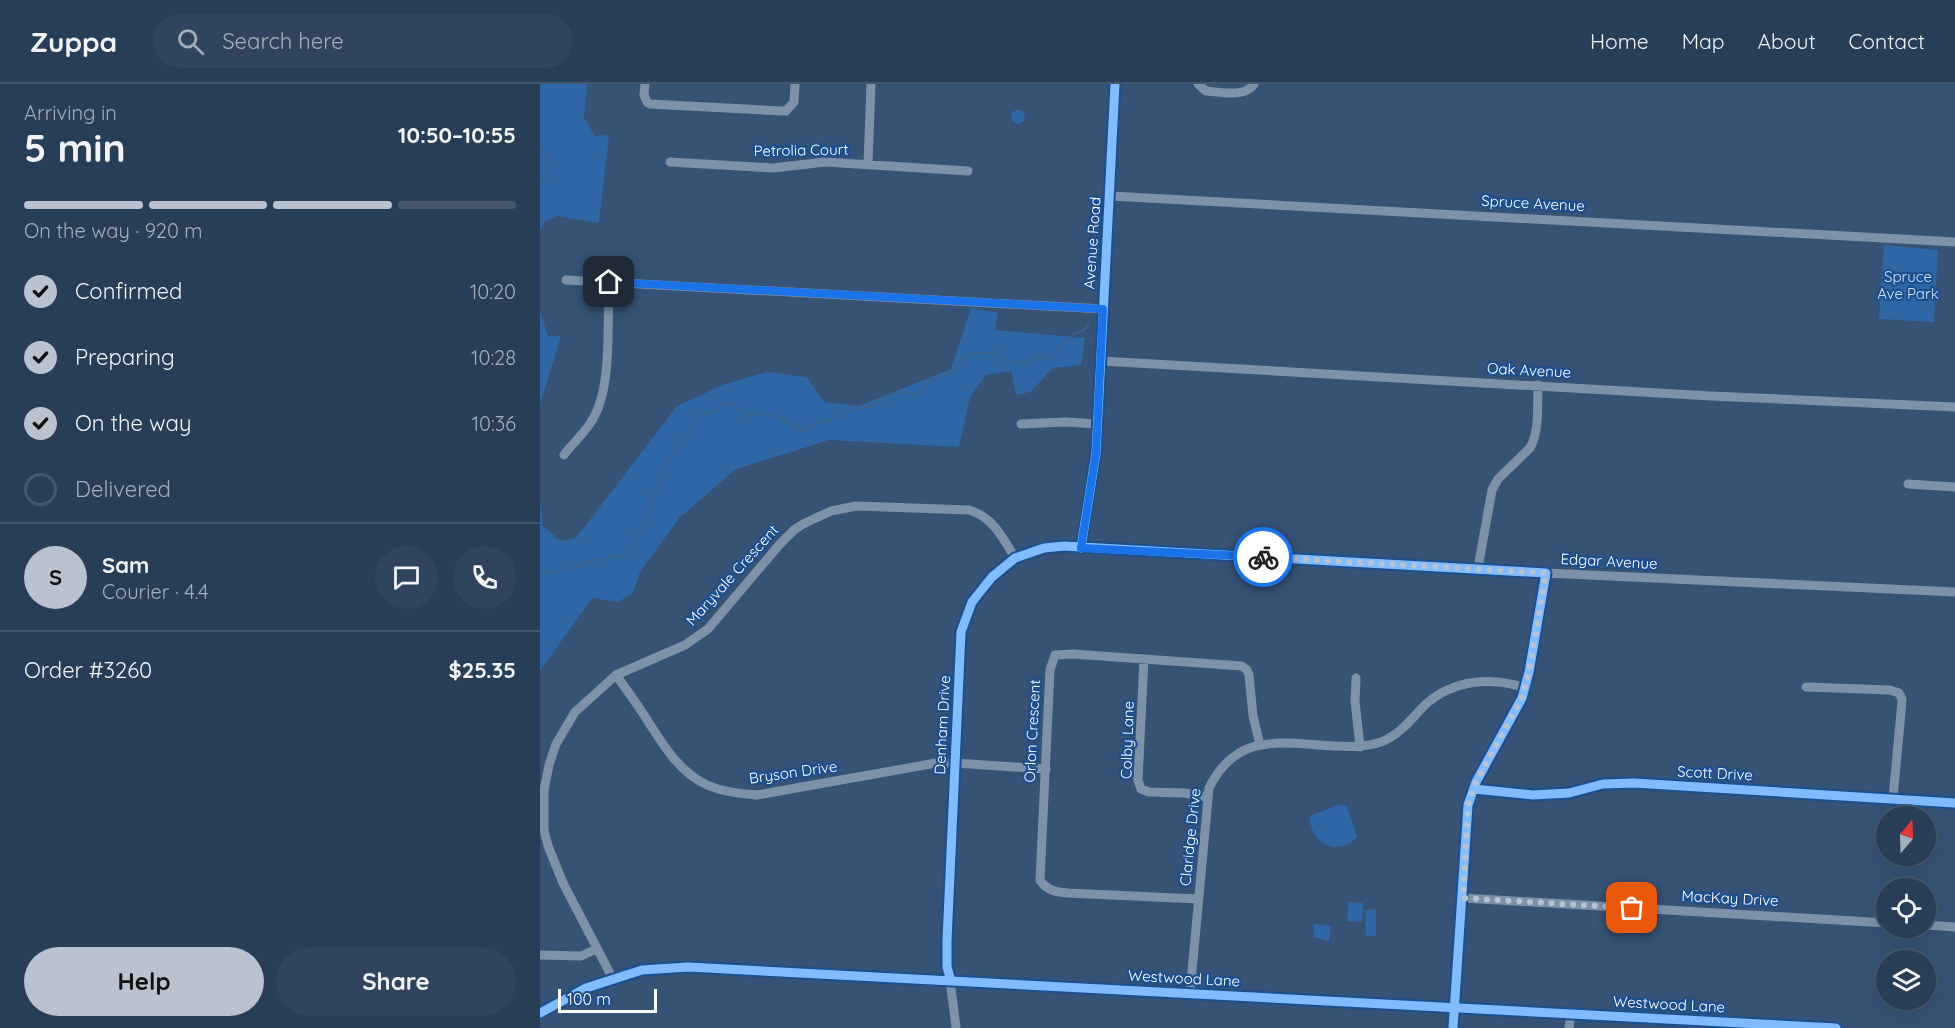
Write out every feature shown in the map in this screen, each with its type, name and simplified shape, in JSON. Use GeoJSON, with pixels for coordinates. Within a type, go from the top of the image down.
{"type":"FeatureCollection","features":[{"type":"Feature","properties":{"kind":"street"},"geometry":{"type":"LineString","coordinates":[[645,84],[644,95],[650,104],[786,111],[794,102],[795,84]]}},
{"type":"Feature","properties":{"kind":"street"},"geometry":{"type":"LineString","coordinates":[[867,164],[871,84]]}},
{"type":"Feature","properties":{"kind":"street","name":"Avenue Road"},"geometry":{"type":"LineString","coordinates":[[1081,548],[1096,453],[1115,84]]}},
{"type":"Feature","properties":{"kind":"street"},"geometry":{"type":"LineString","coordinates":[[1198,84],[1206,91],[1242,93],[1254,84]]}},
{"type":"Feature","properties":{"kind":"street","name":"Petrolia Court"},"geometry":{"type":"LineString","coordinates":[[670,162],[773,168],[819,162],[968,171]]}},
{"type":"Feature","properties":{"kind":"street","name":"Spruce Avenue"},"geometry":{"type":"LineString","coordinates":[[1110,196],[1955,242]]}},
{"type":"Feature","properties":{"kind":"street"},"geometry":{"type":"LineString","coordinates":[[566,280],[1103,309]]}},
{"type":"Feature","properties":{"kind":"street"},"geometry":{"type":"LineString","coordinates":[[564,455],[595,416],[602,395],[606,363],[609,282]]}},
{"type":"Feature","properties":{"kind":"street","name":"Oak Avenue"},"geometry":{"type":"LineString","coordinates":[[1101,361],[1955,407]]}},
{"type":"Feature","properties":{"kind":"street"},"geometry":{"type":"LineString","coordinates":[[1478,568],[1492,490],[1498,479],[1533,443],[1537,429],[1538,385]]}},
{"type":"Feature","properties":{"kind":"street"},"geometry":{"type":"LineString","coordinates":[[1021,424],[1066,422],[1098,424]]}},
{"type":"Feature","properties":{"kind":"street"},"geometry":{"type":"LineString","coordinates":[[1908,484],[1955,487]]}},
{"type":"Feature","properties":{"kind":"street","name":"Maryvale Crescent"},"geometry":{"type":"LineString","coordinates":[[613,979],[563,884],[544,830],[544,791],[549,765],[565,727],[588,698],[616,675],[696,638],[717,620],[794,530],[831,511],[865,505],[969,510],[988,519],[1015,558]]}},
{"type":"Feature","properties":{"kind":"street","name":"Denham Drive"},"geometry":{"type":"LineString","coordinates":[[956,1028],[951,981],[947,967],[947,941],[961,632],[972,602],[992,577],[1015,558],[1044,548],[1064,546],[1081,548]]}},
{"type":"Feature","properties":{"kind":"street","name":"Edgar Avenue"},"geometry":{"type":"LineString","coordinates":[[1081,548],[1955,592]]}},
{"type":"Feature","properties":{"kind":"street"},"geometry":{"type":"LineString","coordinates":[[1453,1028],[1468,805],[1473,789],[1522,698],[1546,573]]}},
{"type":"Feature","properties":{"kind":"street","name":"Orlon Crescent"},"geometry":{"type":"LineString","coordinates":[[1198,899],[1068,893],[1047,889],[1040,880],[1050,670],[1055,655],[1073,654],[1242,666],[1249,675],[1253,716],[1260,744]]}},
{"type":"Feature","properties":{"kind":"street","name":"Colby Lane"},"geometry":{"type":"LineString","coordinates":[[1144,659],[1138,774],[1141,789],[1149,792],[1184,793],[1207,797]]}},
{"type":"Feature","properties":{"kind":"street","name":"Bryson Drive"},"geometry":{"type":"LineString","coordinates":[[616,675],[662,745],[697,779],[722,790],[757,795],[936,764],[955,763],[1046,769]]}},
{"type":"Feature","properties":{"kind":"street"},"geometry":{"type":"LineString","coordinates":[[1356,678],[1355,701],[1360,747]]}},
{"type":"Feature","properties":{"kind":"street","name":"Claridge Drive"},"geometry":{"type":"LineString","coordinates":[[1190,993],[1207,797],[1215,775],[1227,761],[1239,752],[1260,744],[1360,747],[1382,742],[1411,722],[1437,696],[1458,685],[1483,681],[1503,682],[1525,688]]}},
{"type":"Feature","properties":{"kind":"street"},"geometry":{"type":"LineString","coordinates":[[1806,687],[1890,690],[1899,693],[1902,699],[1893,798]]}},
{"type":"Feature","properties":{"kind":"street","name":"Scott Drive"},"geometry":{"type":"LineString","coordinates":[[1473,789],[1533,795],[1569,793],[1603,784],[1634,783],[1955,803]]}},
{"type":"Feature","properties":{"kind":"street","name":"MacKay Drive"},"geometry":{"type":"LineString","coordinates":[[1463,898],[1876,922]]}},
{"type":"Feature","properties":{"kind":"street"},"geometry":{"type":"LineString","coordinates":[[1936,926],[1955,927]]}},
{"type":"Feature","properties":{"kind":"street"},"geometry":{"type":"LineString","coordinates":[[540,955],[581,956],[596,949]]}},
{"type":"Feature","properties":{"kind":"street","name":"Westwood Lane"},"geometry":{"type":"LineString","coordinates":[[540,1013],[586,988],[613,979],[642,970],[687,967],[1836,1028]]}},
{"type":"Feature","properties":{"kind":"street"},"geometry":{"type":"LineString","coordinates":[[1569,1028],[1571,1014]]}},
{"type":"Feature","properties":{"kind":"green space"},"geometry":{"type":"Polygon","coordinates":[[[540,84],[587,84],[584,118],[595,136],[609,135],[599,223],[557,216],[545,221],[540,231],[540,84]]]}},
{"type":"Feature","properties":{"kind":"green space"},"geometry":{"type":"Polygon","coordinates":[[[1018,110],[1023,112],[1025,117],[1023,122],[1018,124],[1013,122],[1011,117],[1013,112],[1018,110]]]}},
{"type":"Feature","properties":{"kind":"green space","name":"Spruce Ave Park"},"geometry":{"type":"Polygon","coordinates":[[[1884,245],[1938,250],[1934,322],[1879,319],[1884,245]]]}},
{"type":"Feature","properties":{"kind":"green space"},"geometry":{"type":"Polygon","coordinates":[[[971,308],[998,313],[995,330],[1085,338],[1081,365],[1053,368],[1030,392],[1016,395],[1011,371],[986,375],[970,397],[959,447],[829,440],[736,469],[680,517],[640,572],[633,593],[618,602],[592,598],[540,671],[540,500],[543,526],[561,541],[576,538],[677,406],[725,384],[767,372],[807,377],[824,402],[859,406],[951,369],[971,308]]]}},
{"type":"Feature","properties":{"kind":"green space"},"geometry":{"type":"Polygon","coordinates":[[[540,311],[548,336],[561,336],[540,405],[540,311]]]}},
{"type":"Feature","properties":{"kind":"green space"},"geometry":{"type":"Polygon","coordinates":[[[1341,804],[1347,806],[1357,837],[1349,843],[1334,847],[1319,840],[1314,834],[1310,816],[1341,804]]]}},
{"type":"Feature","properties":{"kind":"green space"},"geometry":{"type":"Polygon","coordinates":[[[1348,902],[1363,903],[1362,922],[1347,921],[1348,902]]]}},
{"type":"Feature","properties":{"kind":"green space"},"geometry":{"type":"Polygon","coordinates":[[[1376,909],[1376,936],[1366,936],[1365,910],[1376,909]]]}},
{"type":"Feature","properties":{"kind":"green space"},"geometry":{"type":"Polygon","coordinates":[[[1315,924],[1331,926],[1329,941],[1314,937],[1315,924]]]}},
{"type":"Feature","properties":{"kind":"waterway"},"geometry":{"type":"LineString","coordinates":[[540,146],[551,168],[540,185]]}},
{"type":"Feature","properties":{"kind":"waterway"},"geometry":{"type":"LineString","coordinates":[[540,214],[540,222]]}},
{"type":"Feature","properties":{"kind":"waterway"},"geometry":{"type":"LineString","coordinates":[[540,574],[573,568],[593,560],[623,556],[643,530],[667,461],[690,434],[695,418],[714,411],[724,404],[733,404],[744,417],[764,413],[804,431],[818,422],[835,419],[861,407],[871,407],[892,394],[920,393],[930,380],[957,369],[967,354],[1001,352],[1004,357],[1002,360],[1027,363],[1036,357],[1050,358],[1074,333],[1083,331],[1089,325]]}},
{"type":"Feature","properties":{"kind":"cycle path"},"geometry":{"type":"LineString","coordinates":[[1081,548],[1096,453],[1115,84]]}},
{"type":"Feature","properties":{"kind":"cycle path"},"geometry":{"type":"LineString","coordinates":[[951,981],[947,967],[947,941],[961,632],[972,602],[992,577],[1015,558],[1044,548],[1064,546],[1546,573],[1529,672],[1522,698],[1476,782],[1468,805],[1453,1028]]}},
{"type":"Feature","properties":{"kind":"cycle path"},"geometry":{"type":"LineString","coordinates":[[1474,789],[1533,795],[1569,793],[1603,784],[1634,783],[1955,803]]}},
{"type":"Feature","properties":{"kind":"cycle path"},"geometry":{"type":"LineString","coordinates":[[540,1013],[586,988],[642,970],[688,967],[1836,1028]]}},
{"type":"Feature","properties":{"kind":"way so far"},"geometry":{"type":"LineString","coordinates":[[1263,557],[1546,573],[1529,672],[1522,698],[1476,782],[1468,805],[1463,898],[1632,908]]}},
{"type":"Feature","properties":{"kind":"route"},"geometry":{"type":"LineString","coordinates":[[609,282],[1103,309],[1096,453],[1081,548],[1263,557]]}}]}
